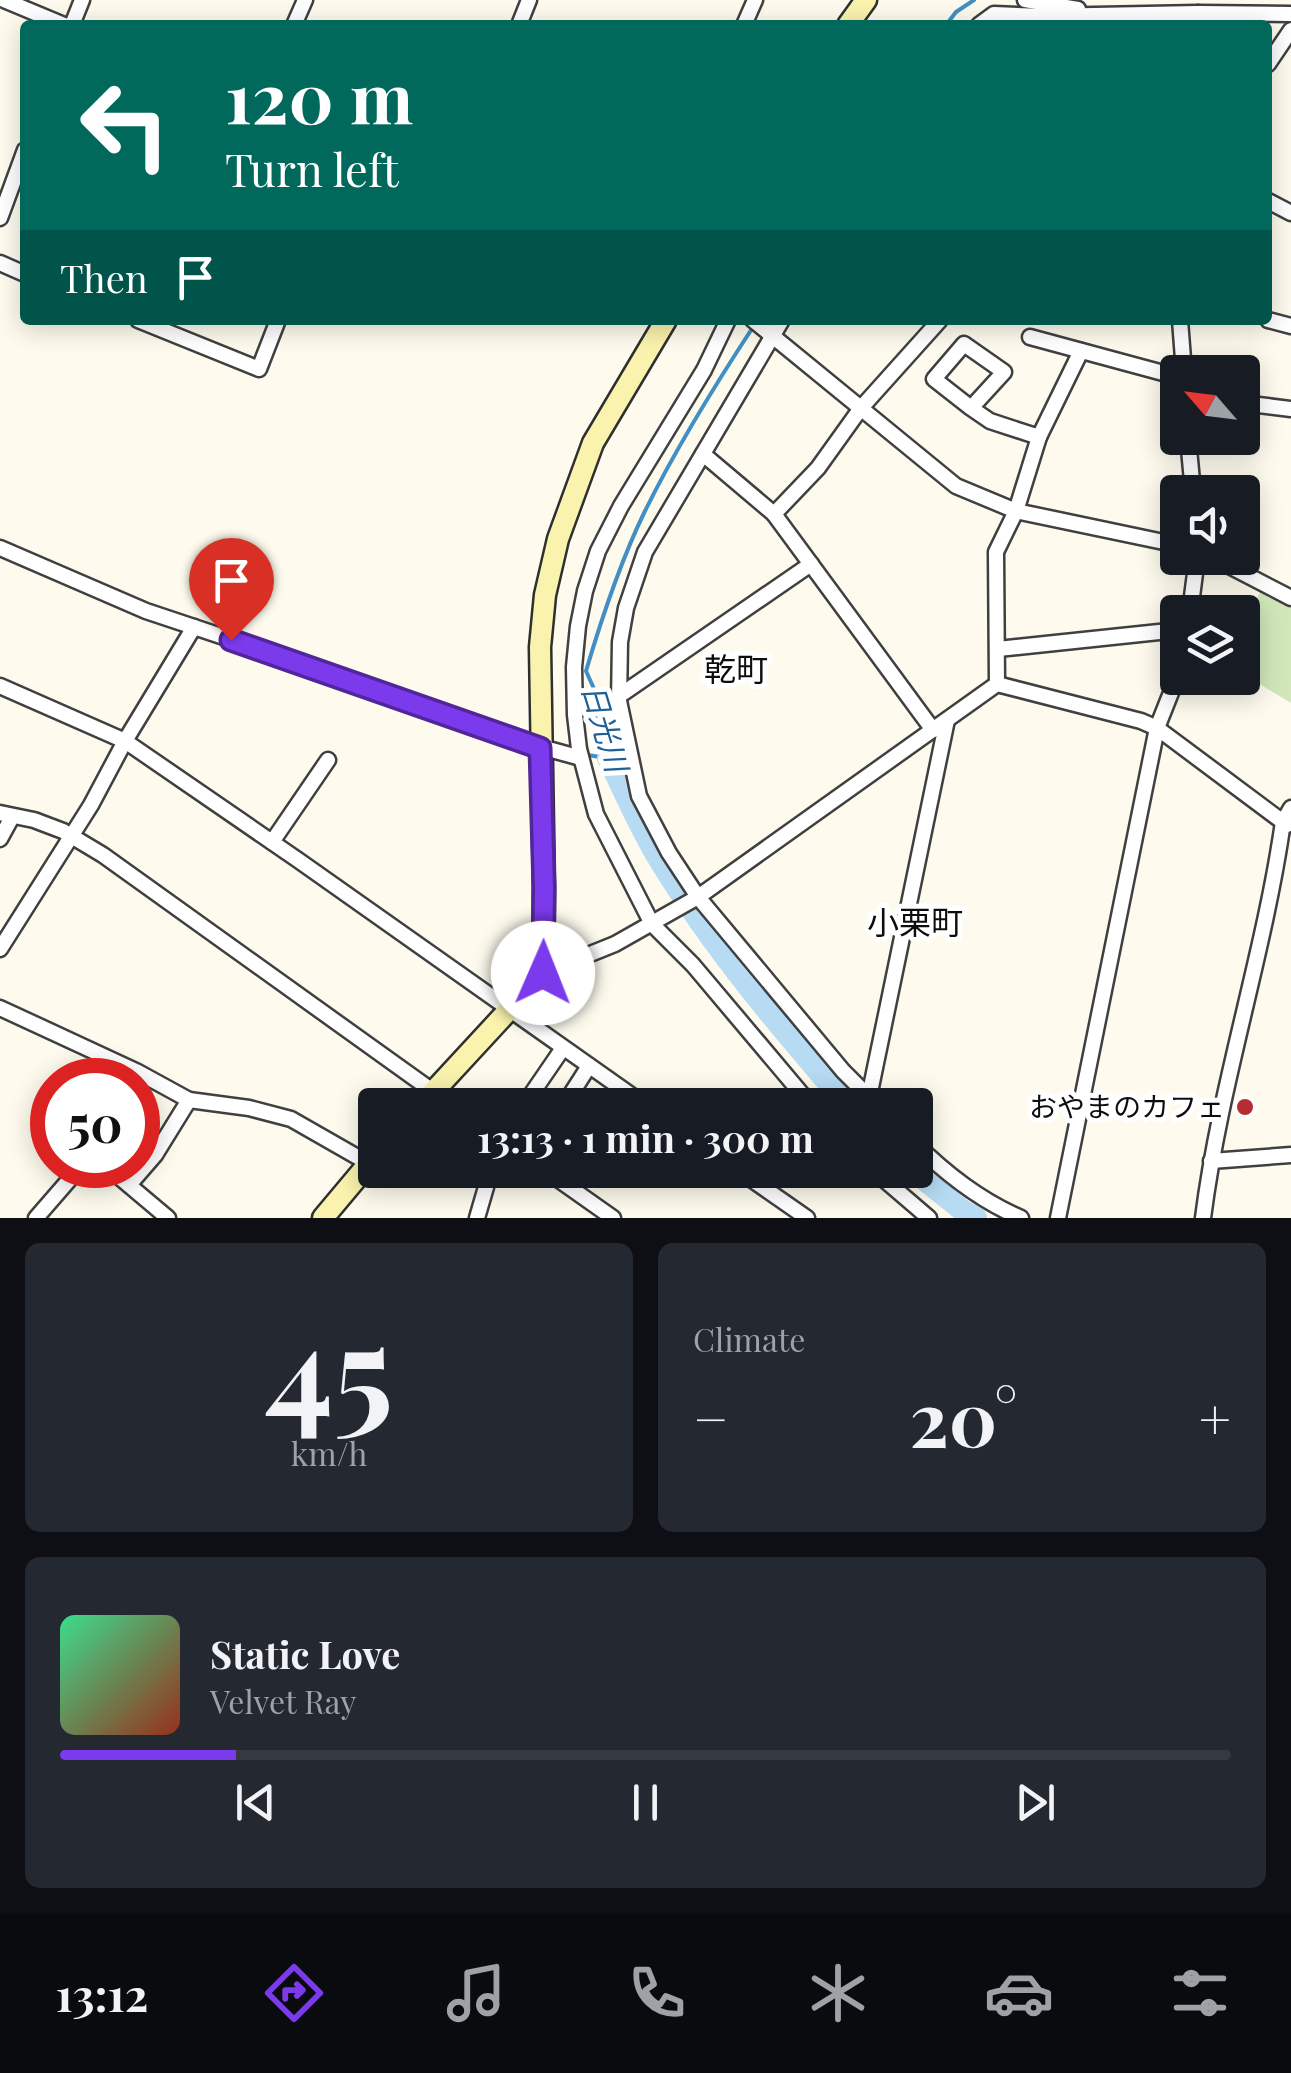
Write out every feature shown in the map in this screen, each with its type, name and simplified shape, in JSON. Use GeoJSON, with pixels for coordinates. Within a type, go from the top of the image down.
{"type":"FeatureCollection","features":[{"type":"Feature","properties":{"kind":"main road"},"geometry":{"type":"LineString","coordinates":[[436,1088],[543,973],[540,646],[545,594],[558,539],[593,443],[663,325]]}},
{"type":"Feature","properties":{"kind":"main road"},"geometry":{"type":"LineString","coordinates":[[322,1218],[358,1176]]}},
{"type":"Feature","properties":{"kind":"street"},"geometry":{"type":"LineString","coordinates":[[4,0],[52,20]]}},
{"type":"Feature","properties":{"kind":"street"},"geometry":{"type":"LineString","coordinates":[[1025,0],[1078,9],[1089,15]]}},
{"type":"Feature","properties":{"kind":"street"},"geometry":{"type":"LineString","coordinates":[[986,20],[994,14],[1048,20],[1089,15],[1193,19],[1291,14]]}},
{"type":"Feature","properties":{"kind":"street"},"geometry":{"type":"LineString","coordinates":[[1272,58],[1291,30]]}},
{"type":"Feature","properties":{"kind":"street"},"geometry":{"type":"LineString","coordinates":[[0,218],[20,164]]}},
{"type":"Feature","properties":{"kind":"street"},"geometry":{"type":"LineString","coordinates":[[174,327],[259,369],[276,325]]}},
{"type":"Feature","properties":{"kind":"street"},"geometry":{"type":"LineString","coordinates":[[726,325],[704,370],[621,506],[594,564],[585,590],[574,667],[575,715],[596,814],[654,922],[797,1088]]}},
{"type":"Feature","properties":{"kind":"street"},"geometry":{"type":"LineString","coordinates":[[759,325],[956,486],[1016,511],[1160,541]]}},
{"type":"Feature","properties":{"kind":"street"},"geometry":{"type":"LineString","coordinates":[[778,325],[644,552],[632,585],[620,642],[618,696],[639,796],[696,898],[860,1088]]}},
{"type":"Feature","properties":{"kind":"street"},"geometry":{"type":"LineString","coordinates":[[774,514],[818,468],[861,408],[936,325]]}},
{"type":"Feature","properties":{"kind":"street"},"geometry":{"type":"LineString","coordinates":[[1180,325],[1181,355]]}},
{"type":"Feature","properties":{"kind":"street"},"geometry":{"type":"LineString","coordinates":[[1030,338],[1160,369]]}},
{"type":"Feature","properties":{"kind":"street"},"geometry":{"type":"LineString","coordinates":[[971,408],[1004,372],[964,344],[934,379],[971,408],[990,420],[1040,437]]}},
{"type":"Feature","properties":{"kind":"street"},"geometry":{"type":"LineString","coordinates":[[996,684],[996,552],[1016,511],[1040,437],[1081,351]]}},
{"type":"Feature","properties":{"kind":"street"},"geometry":{"type":"LineString","coordinates":[[1260,405],[1291,409]]}},
{"type":"Feature","properties":{"kind":"street"},"geometry":{"type":"LineString","coordinates":[[703,454],[774,514],[933,730]]}},
{"type":"Feature","properties":{"kind":"street"},"geometry":{"type":"LineString","coordinates":[[0,548],[146,611],[540,748],[582,758]]}},
{"type":"Feature","properties":{"kind":"street"},"geometry":{"type":"LineString","coordinates":[[618,696],[810,564]]}},
{"type":"Feature","properties":{"kind":"street"},"geometry":{"type":"LineString","coordinates":[[1247,575],[1291,598]]}},
{"type":"Feature","properties":{"kind":"street"},"geometry":{"type":"LineString","coordinates":[[0,949],[91,805],[194,627]]}},
{"type":"Feature","properties":{"kind":"street"},"geometry":{"type":"LineString","coordinates":[[998,648],[1160,632]]}},
{"type":"Feature","properties":{"kind":"street"},"geometry":{"type":"LineString","coordinates":[[543,973],[614,944],[696,898],[996,684]]}},
{"type":"Feature","properties":{"kind":"street"},"geometry":{"type":"LineString","coordinates":[[996,684],[1158,728],[1287,825]]}},
{"type":"Feature","properties":{"kind":"street"},"geometry":{"type":"LineString","coordinates":[[0,686],[125,741],[621,1088]]}},
{"type":"Feature","properties":{"kind":"street"},"geometry":{"type":"LineString","coordinates":[[1058,1218],[1158,728],[1170,695]]}},
{"type":"Feature","properties":{"kind":"street"},"geometry":{"type":"LineString","coordinates":[[876,1088],[947,720]]}},
{"type":"Feature","properties":{"kind":"street"},"geometry":{"type":"LineString","coordinates":[[272,842],[328,760]]}},
{"type":"Feature","properties":{"kind":"street"},"geometry":{"type":"LineString","coordinates":[[1203,1218],[1210,1162],[1291,808]]}},
{"type":"Feature","properties":{"kind":"street"},"geometry":{"type":"LineString","coordinates":[[0,839],[6,815],[34,820],[103,855],[414,1088]]}},
{"type":"Feature","properties":{"kind":"street"},"geometry":{"type":"LineString","coordinates":[[0,1008],[136,1070],[190,1100],[249,1108],[291,1119],[358,1153]]}},
{"type":"Feature","properties":{"kind":"street"},"geometry":{"type":"LineString","coordinates":[[536,1088],[563,1048]]}},
{"type":"Feature","properties":{"kind":"street"},"geometry":{"type":"LineString","coordinates":[[575,1088],[589,1066]]}},
{"type":"Feature","properties":{"kind":"street"},"geometry":{"type":"LineString","coordinates":[[160,1147],[190,1100]]}},
{"type":"Feature","properties":{"kind":"street"},"geometry":{"type":"LineString","coordinates":[[1210,1162],[1291,1155]]}},
{"type":"Feature","properties":{"kind":"street"},"geometry":{"type":"LineString","coordinates":[[933,1159],[972,1192],[1021,1218]]}},
{"type":"Feature","properties":{"kind":"street"},"geometry":{"type":"LineString","coordinates":[[36,1218],[62,1188]]}},
{"type":"Feature","properties":{"kind":"street"},"geometry":{"type":"LineString","coordinates":[[133,1188],[168,1218]]}},
{"type":"Feature","properties":{"kind":"street"},"geometry":{"type":"LineString","coordinates":[[477,1218],[486,1188]]}},
{"type":"Feature","properties":{"kind":"street"},"geometry":{"type":"LineString","coordinates":[[566,1188],[596,1213],[613,1218]]}},
{"type":"Feature","properties":{"kind":"street"},"geometry":{"type":"LineString","coordinates":[[763,1188],[804,1217]]}},
{"type":"Feature","properties":{"kind":"street"},"geometry":{"type":"LineString","coordinates":[[894,1188],[929,1218]]}},
{"type":"Feature","properties":{"kind":"green space"},"geometry":{"type":"Polygon","coordinates":[[[1260,592],[1291,608],[1291,703],[1260,684],[1260,592]]]}},
{"type":"Feature","properties":{"kind":"waterway","name":"日光川"},"geometry":{"type":"LineString","coordinates":[[950,20],[974,0]]}},
{"type":"Feature","properties":{"kind":"waterway","name":"日光川"},"geometry":{"type":"LineString","coordinates":[[587,755],[608,758],[593,704],[595,691],[586,671],[620,570],[670,463],[754,325]]}},
{"type":"Feature","properties":{"kind":"waterway","name":"日光川"},"geometry":{"type":"LineString","coordinates":[[608,758],[639,824],[702,926],[833,1088]]}},
{"type":"Feature","properties":{"kind":"waterway","name":"日光川"},"geometry":{"type":"LineString","coordinates":[[933,1187],[976,1218]]}},
{"type":"Feature","properties":{"kind":"place","name":"おやまのカフェ"},"geometry":{"type":"Point","coordinates":[1245,1107]}},
{"type":"Feature","properties":{"kind":"district","name":"乾町"},"geometry":{"type":"Point","coordinates":[736,670]}},
{"type":"Feature","properties":{"kind":"district","name":"小栗町"},"geometry":{"type":"Point","coordinates":[915,923]}},
{"type":"Feature","properties":{"kind":"route"},"geometry":{"type":"LineString","coordinates":[[231,640],[540,748],[543,973]]}}]}
